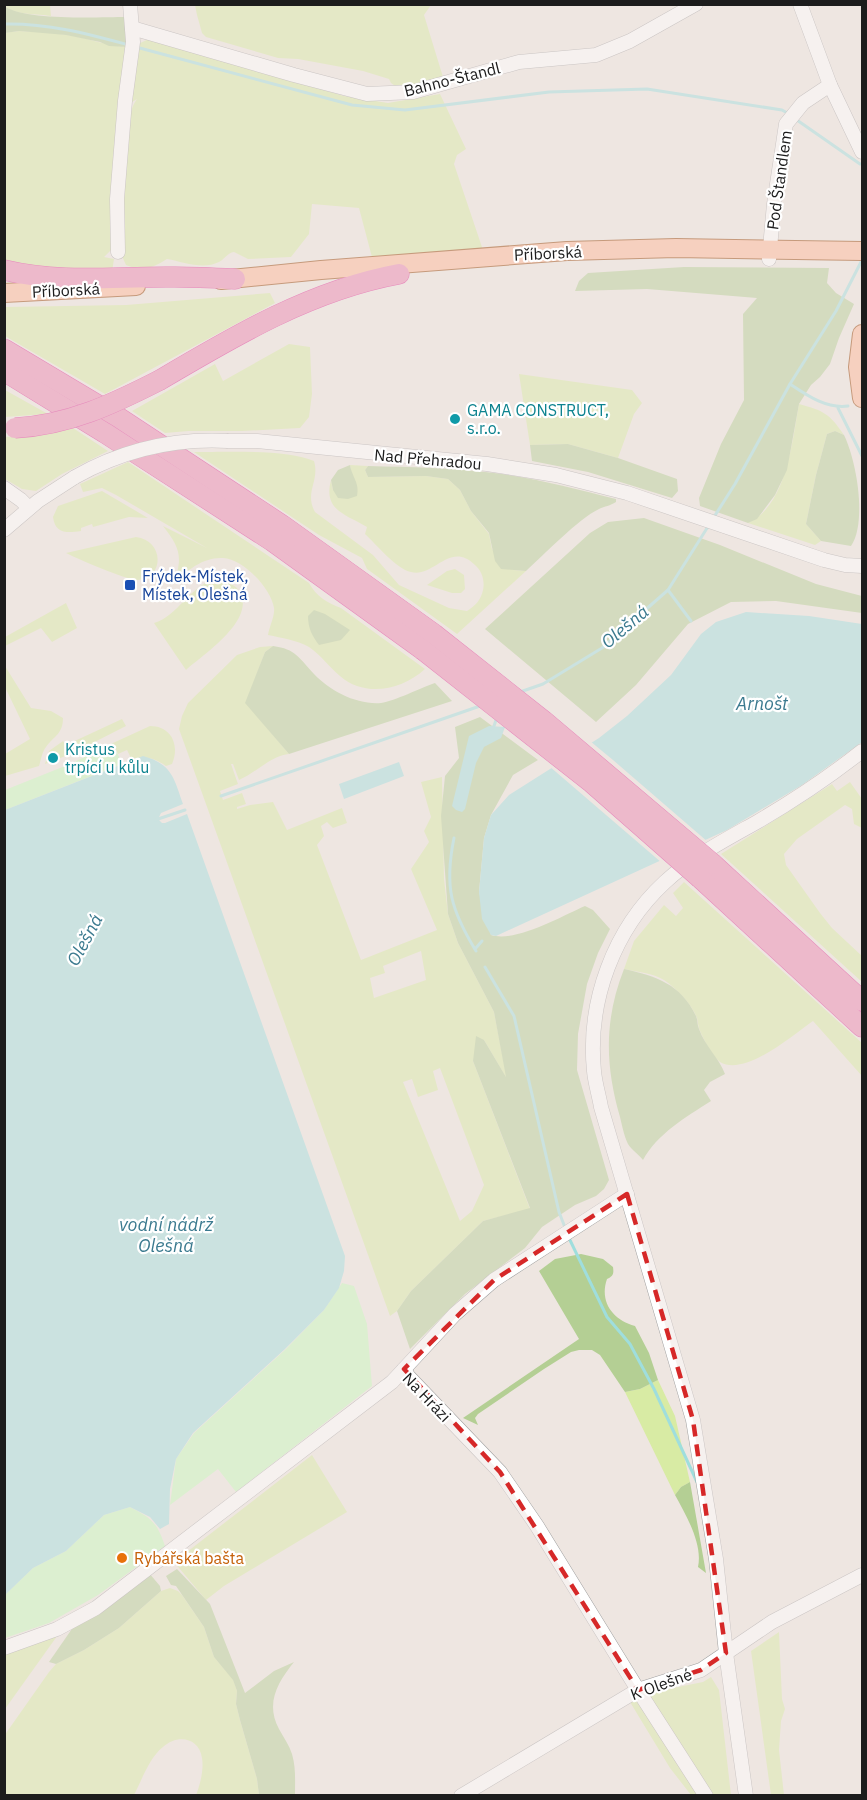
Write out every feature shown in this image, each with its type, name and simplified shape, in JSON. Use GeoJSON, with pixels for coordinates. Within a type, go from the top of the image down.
{"type":"FeatureCollection","features":[{"type":"Feature","properties":{"kind":"highway"},"geometry":{"type":"LineString","coordinates":[[4,270],[87,280],[174,277],[235,279]]}},
{"type":"Feature","properties":{"kind":"highway"},"geometry":{"type":"LineString","coordinates":[[10,428],[46,425],[82,416],[160,380],[224,342],[314,298],[356,284],[399,274]]}},
{"type":"Feature","properties":{"kind":"highway"},"geometry":{"type":"LineString","coordinates":[[4,349],[118,417],[273,519],[428,642]]}},
{"type":"Feature","properties":{"kind":"highway"},"geometry":{"type":"LineString","coordinates":[[4,371],[105,433],[428,642],[544,721],[706,871],[862,1028]]}},
{"type":"Feature","properties":{"kind":"highway"},"geometry":{"type":"LineString","coordinates":[[706,871],[862,1001]]}},
{"type":"Feature","properties":{"kind":"main road","name":"Příborská"},"geometry":{"type":"LineString","coordinates":[[4,293],[71,291],[235,279],[567,251],[676,248],[769,254]]}},
{"type":"Feature","properties":{"kind":"main road","name":"Příborská"},"geometry":{"type":"LineString","coordinates":[[235,279],[399,274],[568,263],[862,251]]}},
{"type":"Feature","properties":{"kind":"main road","name":"Příborská"},"geometry":{"type":"LineString","coordinates":[[806,254],[862,260]]}},
{"type":"Feature","properties":{"kind":"main road"},"geometry":{"type":"LineString","coordinates":[[862,334],[858,367],[862,398]]}},
{"type":"Feature","properties":{"kind":"street"},"geometry":{"type":"LineString","coordinates":[[118,252],[117,199],[133,46],[130,4]]}},
{"type":"Feature","properties":{"kind":"street","name":"Bahno-Štandl"},"geometry":{"type":"LineString","coordinates":[[132,27],[367,94],[413,92],[519,62],[596,55],[630,41],[696,4]]}},
{"type":"Feature","properties":{"kind":"street"},"geometry":{"type":"LineString","coordinates":[[800,4],[830,85],[862,152]]}},
{"type":"Feature","properties":{"kind":"street","name":"Pod Štandlem"},"geometry":{"type":"LineString","coordinates":[[769,254],[786,124],[803,103],[830,85]]}},
{"type":"Feature","properties":{"kind":"street","name":"Nad Přehradou"},"geometry":{"type":"LineString","coordinates":[[4,530],[29,508],[75,477],[109,459],[147,447],[194,440],[257,441],[522,469],[590,483],[693,514],[824,560],[862,566]]}},
{"type":"Feature","properties":{"kind":"street"},"geometry":{"type":"LineString","coordinates":[[4,488],[29,508]]}},
{"type":"Feature","properties":{"kind":"street"},"geometry":{"type":"LineString","coordinates":[[746,1796],[726,1653],[716,1559],[693,1420],[601,1107],[594,1071],[594,1032],[599,998],[615,950],[645,902],[692,860],[806,791],[862,751]]}},
{"type":"Feature","properties":{"kind":"street"},"geometry":{"type":"LineString","coordinates":[[404,1369],[455,1314],[486,1287],[627,1194]]}},
{"type":"Feature","properties":{"kind":"street","name":"Na Hrázi"},"geometry":{"type":"LineString","coordinates":[[4,1648],[57,1629],[96,1608],[393,1382],[404,1369],[408,1376],[500,1472],[537,1526],[706,1796]]}},
{"type":"Feature","properties":{"kind":"street","name":"K Olešné"},"geometry":{"type":"LineString","coordinates":[[461,1796],[638,1690],[701,1670],[772,1622],[862,1575]]}},
{"type":"Feature","properties":{"kind":"highlighted area"},"geometry":{"type":"Polygon","coordinates":[[[627,1194],[693,1420],[726,1653],[701,1670],[638,1690],[500,1472],[404,1369],[494,1280],[627,1194]]]}},
{"type":"Feature","properties":{"kind":"green space"},"geometry":{"type":"Polygon","coordinates":[[[4,5],[50,5],[51,16],[13,11],[4,5]]]}},
{"type":"Feature","properties":{"kind":"green space"},"geometry":{"type":"Polygon","coordinates":[[[195,5],[431,5],[424,15],[443,77],[398,88],[389,79],[363,71],[298,59],[278,58],[206,37],[202,33],[195,5]]]}},
{"type":"Feature","properties":{"kind":"green space"},"geometry":{"type":"Polygon","coordinates":[[[4,6],[14,11],[45,16],[126,17],[127,47],[109,46],[66,35],[19,31],[5,33],[4,6]]]}},
{"type":"Feature","properties":{"kind":"green space"},"geometry":{"type":"Polygon","coordinates":[[[19,31],[75,36],[127,47],[110,207],[112,249],[104,257],[114,259],[112,272],[35,267],[5,261],[4,33],[19,31]]]}},
{"type":"Feature","properties":{"kind":"green space"},"geometry":{"type":"Polygon","coordinates":[[[151,38],[344,96],[388,103],[440,94],[466,149],[457,155],[454,164],[484,253],[373,261],[359,208],[312,204],[309,234],[291,257],[248,259],[234,252],[219,262],[206,265],[193,265],[167,259],[147,268],[126,265],[121,254],[124,150],[131,111],[137,99],[129,108],[138,44],[151,38]]]}},
{"type":"Feature","properties":{"kind":"green space"},"geometry":{"type":"Polygon","coordinates":[[[684,267],[829,268],[827,283],[836,293],[854,304],[830,364],[811,385],[799,404],[787,470],[775,495],[757,519],[748,523],[700,506],[699,498],[721,444],[744,400],[743,314],[757,298],[647,289],[575,291],[579,281],[588,273],[684,267]]]}},
{"type":"Feature","properties":{"kind":"green space"},"geometry":{"type":"Polygon","coordinates":[[[270,293],[275,303],[105,394],[5,336],[5,307],[126,305],[270,293]]]}},
{"type":"Feature","properties":{"kind":"green space"},"geometry":{"type":"Polygon","coordinates":[[[289,344],[310,347],[312,394],[309,417],[300,428],[165,433],[132,411],[215,364],[223,381],[289,344]]]}},
{"type":"Feature","properties":{"kind":"green space"},"geometry":{"type":"Polygon","coordinates":[[[519,374],[632,390],[642,403],[634,414],[618,458],[568,444],[530,445],[519,374]]]}},
{"type":"Feature","properties":{"kind":"green space"},"geometry":{"type":"Polygon","coordinates":[[[5,390],[48,414],[5,417],[5,390]]]}},
{"type":"Feature","properties":{"kind":"green space"},"geometry":{"type":"Polygon","coordinates":[[[799,404],[825,414],[844,435],[835,431],[827,434],[816,475],[806,524],[821,541],[815,545],[748,523],[761,514],[771,502],[786,471],[799,404]]]}},
{"type":"Feature","properties":{"kind":"green space"},"geometry":{"type":"Polygon","coordinates":[[[73,428],[108,451],[62,474],[36,491],[22,489],[5,479],[4,437],[47,434],[73,428]]]}},
{"type":"Feature","properties":{"kind":"green space"},"geometry":{"type":"Polygon","coordinates":[[[835,431],[844,435],[856,476],[858,523],[856,536],[851,546],[821,541],[806,524],[827,434],[835,431]]]}},
{"type":"Feature","properties":{"kind":"green space"},"geometry":{"type":"Polygon","coordinates":[[[568,444],[618,458],[677,479],[678,491],[672,498],[588,472],[532,461],[530,445],[568,444]]]}},
{"type":"Feature","properties":{"kind":"green space"},"geometry":{"type":"Polygon","coordinates":[[[194,452],[273,453],[303,457],[314,461],[315,475],[311,498],[315,512],[373,555],[399,585],[449,608],[467,611],[479,600],[484,583],[477,567],[466,558],[458,556],[427,570],[411,572],[405,570],[393,562],[365,534],[367,527],[333,505],[329,490],[331,480],[333,490],[352,476],[350,465],[368,466],[365,470],[368,477],[426,476],[448,479],[460,490],[471,511],[489,534],[492,549],[513,570],[526,571],[457,634],[367,569],[362,558],[319,535],[194,452]]]}},
{"type":"Feature","properties":{"kind":"green space"},"geometry":{"type":"Polygon","coordinates":[[[128,462],[309,583],[322,599],[341,608],[425,669],[406,682],[383,689],[361,687],[350,683],[309,647],[268,635],[274,611],[272,600],[255,576],[239,563],[231,560],[216,558],[202,562],[174,583],[178,553],[173,540],[163,526],[207,548],[102,488],[83,492],[80,484],[128,462]]]}},
{"type":"Feature","properties":{"kind":"green space"},"geometry":{"type":"Polygon","coordinates":[[[350,465],[357,484],[357,496],[348,499],[338,498],[331,480],[338,470],[350,465]]]}},
{"type":"Feature","properties":{"kind":"green space"},"geometry":{"type":"Polygon","coordinates":[[[368,466],[447,469],[509,475],[616,499],[616,502],[599,509],[581,521],[526,571],[501,569],[495,561],[489,533],[471,511],[460,490],[448,479],[426,476],[368,477],[365,470],[368,466]]]}},
{"type":"Feature","properties":{"kind":"green space"},"geometry":{"type":"Polygon","coordinates":[[[102,491],[148,518],[129,517],[93,527],[92,524],[76,532],[62,531],[56,527],[53,517],[58,506],[102,491]]]}},
{"type":"Feature","properties":{"kind":"green space"},"geometry":{"type":"Polygon","coordinates":[[[644,518],[720,545],[816,584],[862,596],[862,613],[776,601],[731,602],[688,624],[636,685],[596,722],[485,629],[590,533],[608,522],[644,518]]]}},
{"type":"Feature","properties":{"kind":"green space"},"geometry":{"type":"Polygon","coordinates":[[[136,537],[145,540],[156,551],[157,566],[147,578],[132,579],[66,553],[136,537]]]}},
{"type":"Feature","properties":{"kind":"green space"},"geometry":{"type":"Polygon","coordinates":[[[455,569],[464,575],[465,589],[461,593],[452,593],[427,585],[447,571],[455,569]]]}},
{"type":"Feature","properties":{"kind":"green space"},"geometry":{"type":"Polygon","coordinates":[[[213,580],[229,583],[239,590],[243,605],[240,615],[225,636],[186,670],[154,623],[170,614],[197,589],[213,580]]]}},
{"type":"Feature","properties":{"kind":"green space"},"geometry":{"type":"Polygon","coordinates":[[[66,603],[77,628],[52,642],[41,628],[5,646],[5,637],[66,603]]]}},
{"type":"Feature","properties":{"kind":"green space"},"geometry":{"type":"Polygon","coordinates":[[[314,610],[325,614],[350,630],[341,640],[319,645],[312,635],[309,624],[308,616],[314,610]]]}},
{"type":"Feature","properties":{"kind":"green space"},"geometry":{"type":"Polygon","coordinates":[[[273,646],[265,652],[246,703],[289,754],[269,761],[239,780],[231,764],[238,784],[220,791],[223,800],[242,793],[246,804],[237,809],[273,802],[287,830],[342,808],[347,823],[333,828],[327,822],[321,826],[324,836],[317,845],[361,960],[437,930],[411,869],[429,842],[424,831],[431,817],[421,782],[442,777],[444,879],[448,914],[458,943],[494,1012],[507,1079],[484,1040],[473,1061],[530,1209],[483,1221],[411,1291],[397,1311],[390,1316],[179,729],[188,703],[237,655],[260,647],[273,646]],[[421,951],[383,966],[385,973],[370,978],[374,998],[426,980],[421,951]],[[440,1068],[433,1071],[438,1090],[418,1097],[412,1079],[403,1082],[460,1221],[472,1211],[484,1185],[440,1068]]]}},
{"type":"Feature","properties":{"kind":"green space"},"geometry":{"type":"Polygon","coordinates":[[[273,646],[292,652],[320,680],[344,696],[353,699],[381,703],[435,683],[452,701],[289,754],[245,703],[265,652],[273,646]]]}},
{"type":"Feature","properties":{"kind":"green space"},"geometry":{"type":"Polygon","coordinates":[[[5,666],[31,708],[51,711],[63,718],[63,723],[60,731],[45,749],[39,766],[5,776],[5,754],[30,739],[5,687],[5,666]]]}},
{"type":"Feature","properties":{"kind":"green space"},"geometry":{"type":"Polygon","coordinates":[[[480,717],[538,760],[513,775],[491,815],[484,838],[479,892],[491,935],[513,935],[525,932],[585,906],[593,910],[610,929],[598,953],[587,984],[578,1034],[577,1070],[609,1180],[596,1196],[575,1205],[542,1227],[525,1248],[465,1294],[410,1349],[397,1311],[411,1291],[483,1221],[530,1208],[473,1061],[476,1036],[484,1040],[506,1077],[494,1012],[458,943],[448,914],[441,816],[445,776],[459,758],[455,727],[480,717]]]}},
{"type":"Feature","properties":{"kind":"green space"},"geometry":{"type":"Polygon","coordinates":[[[122,719],[126,726],[73,753],[45,764],[49,751],[63,741],[66,745],[122,719]]]}},
{"type":"Feature","properties":{"kind":"green space"},"geometry":{"type":"Polygon","coordinates":[[[150,726],[164,729],[172,738],[175,750],[172,764],[166,766],[154,759],[146,758],[132,760],[127,750],[118,754],[113,743],[150,726]]]}},
{"type":"Feature","properties":{"kind":"green space"},"geometry":{"type":"Polygon","coordinates":[[[113,743],[122,764],[5,810],[5,790],[70,764],[113,743]]]}},
{"type":"Feature","properties":{"kind":"green space"},"geometry":{"type":"Polygon","coordinates":[[[850,782],[862,799],[862,828],[854,824],[852,809],[845,805],[797,839],[784,854],[786,865],[820,913],[832,928],[862,956],[862,982],[721,854],[832,784],[837,791],[850,782]]]}},
{"type":"Feature","properties":{"kind":"green space"},"geometry":{"type":"Polygon","coordinates":[[[684,882],[862,1043],[862,1076],[813,1021],[755,1059],[742,1064],[730,1065],[720,1062],[704,1039],[694,1012],[679,992],[660,978],[624,969],[634,941],[664,905],[676,916],[683,908],[673,893],[684,882]]]}},
{"type":"Feature","properties":{"kind":"green space"},"geometry":{"type":"Polygon","coordinates":[[[624,969],[666,983],[683,996],[696,1016],[702,1035],[725,1074],[710,1082],[704,1090],[711,1101],[664,1134],[643,1160],[629,1146],[625,1138],[609,1061],[613,1006],[624,969]]]}},
{"type":"Feature","properties":{"kind":"green space"},"geometry":{"type":"Polygon","coordinates":[[[581,1254],[603,1259],[613,1267],[613,1274],[607,1279],[605,1287],[607,1302],[614,1315],[635,1326],[649,1353],[658,1380],[640,1389],[625,1392],[600,1355],[592,1350],[579,1350],[571,1352],[544,1369],[478,1414],[475,1418],[478,1425],[463,1418],[579,1339],[539,1271],[555,1259],[581,1254]]]}},
{"type":"Feature","properties":{"kind":"green space"},"geometry":{"type":"Polygon","coordinates":[[[342,1283],[354,1286],[367,1324],[372,1386],[236,1492],[218,1469],[170,1505],[176,1459],[194,1433],[286,1349],[324,1310],[342,1283]]]}},
{"type":"Feature","properties":{"kind":"green space"},"geometry":{"type":"Polygon","coordinates":[[[658,1380],[675,1416],[690,1482],[681,1487],[675,1495],[625,1392],[640,1389],[658,1380]]]}},
{"type":"Feature","properties":{"kind":"green space"},"geometry":{"type":"Polygon","coordinates":[[[312,1455],[347,1512],[224,1586],[206,1600],[174,1562],[312,1455]]]}},
{"type":"Feature","properties":{"kind":"green space"},"geometry":{"type":"Polygon","coordinates":[[[690,1482],[706,1573],[698,1567],[696,1539],[675,1495],[681,1487],[690,1482]]]}},
{"type":"Feature","properties":{"kind":"green space"},"geometry":{"type":"Polygon","coordinates":[[[130,1507],[152,1522],[159,1531],[165,1546],[98,1595],[49,1623],[5,1638],[5,1595],[33,1568],[66,1551],[104,1515],[130,1507]]]}},
{"type":"Feature","properties":{"kind":"green space"},"geometry":{"type":"Polygon","coordinates":[[[177,1569],[210,1604],[245,1693],[274,1671],[294,1662],[275,1693],[273,1710],[279,1729],[292,1754],[295,1769],[295,1795],[259,1795],[257,1779],[236,1704],[237,1691],[233,1680],[214,1657],[204,1627],[176,1586],[171,1585],[166,1576],[177,1569]]]}},
{"type":"Feature","properties":{"kind":"green space"},"geometry":{"type":"Polygon","coordinates":[[[149,1573],[160,1586],[161,1591],[119,1628],[56,1664],[49,1662],[76,1623],[149,1573]]]}},
{"type":"Feature","properties":{"kind":"green space"},"geometry":{"type":"Polygon","coordinates":[[[170,1588],[182,1595],[204,1627],[214,1657],[233,1679],[237,1691],[236,1704],[257,1779],[259,1795],[196,1795],[201,1777],[202,1758],[197,1746],[181,1739],[169,1743],[158,1752],[134,1795],[5,1795],[4,1736],[49,1672],[56,1664],[119,1628],[161,1591],[170,1588]]]}},
{"type":"Feature","properties":{"kind":"green space"},"geometry":{"type":"Polygon","coordinates":[[[60,1632],[5,1709],[5,1652],[60,1632]]]}},
{"type":"Feature","properties":{"kind":"green space"},"geometry":{"type":"Polygon","coordinates":[[[779,1632],[782,1699],[785,1709],[781,1721],[779,1750],[784,1795],[771,1795],[751,1651],[779,1632]]]}},
{"type":"Feature","properties":{"kind":"green space"},"geometry":{"type":"Polygon","coordinates":[[[711,1677],[719,1690],[731,1795],[691,1795],[670,1768],[630,1702],[648,1693],[703,1682],[711,1677]]]}},
{"type":"Feature","properties":{"kind":"water","name":"Arnošt"},"geometry":{"type":"Polygon","coordinates":[[[746,612],[809,616],[862,624],[862,742],[802,785],[727,830],[496,936],[491,935],[482,919],[479,892],[484,838],[491,815],[509,795],[599,738],[627,716],[671,675],[701,634],[716,622],[746,612]]]}},
{"type":"Feature","properties":{"kind":"water"},"geometry":{"type":"Polygon","coordinates":[[[489,726],[505,727],[501,738],[484,747],[476,763],[465,809],[462,812],[456,810],[452,806],[469,736],[489,726]]]}},
{"type":"Feature","properties":{"kind":"water","name":"vodní nádrž Olešná"},"geometry":{"type":"Polygon","coordinates":[[[143,756],[153,759],[166,768],[177,787],[183,804],[161,813],[158,819],[165,823],[187,814],[345,1256],[344,1271],[339,1288],[324,1310],[193,1433],[176,1459],[170,1489],[169,1524],[160,1529],[150,1517],[130,1507],[104,1515],[66,1551],[33,1568],[5,1595],[5,810],[143,756]]]}},
{"type":"Feature","properties":{"kind":"water"},"geometry":{"type":"Polygon","coordinates":[[[399,762],[404,776],[344,799],[339,784],[399,762]]]}},
{"type":"Feature","properties":{"kind":"pier"},"geometry":{"type":"Polygon","coordinates":[[[590,741],[708,842],[662,863],[549,766],[590,741]]]}},
{"type":"Feature","properties":{"kind":"waterway"},"geometry":{"type":"LineString","coordinates":[[4,24],[52,27],[129,45]]}},
{"type":"Feature","properties":{"kind":"waterway"},"geometry":{"type":"LineString","coordinates":[[136,47],[352,105],[405,110],[549,92],[647,89],[782,110],[789,114]]}},
{"type":"Feature","properties":{"kind":"waterway"},"geometry":{"type":"LineString","coordinates":[[794,118],[862,164]]}},
{"type":"Feature","properties":{"kind":"waterway","name":"Olešná"},"geometry":{"type":"LineString","coordinates":[[714,517],[735,484],[790,384],[836,311],[862,260]]}},
{"type":"Feature","properties":{"kind":"waterway"},"geometry":{"type":"LineString","coordinates":[[790,384],[825,404],[848,406]]}},
{"type":"Feature","properties":{"kind":"waterway"},"geometry":{"type":"LineString","coordinates":[[838,408],[862,456]]}},
{"type":"Feature","properties":{"kind":"waterway","name":"Olešná"},"geometry":{"type":"LineString","coordinates":[[520,692],[543,684],[602,648],[668,590],[709,525]]}},
{"type":"Feature","properties":{"kind":"waterway"},"geometry":{"type":"LineString","coordinates":[[668,590],[691,621]]}},
{"type":"Feature","properties":{"kind":"waterway","name":"Olešná"},"geometry":{"type":"LineString","coordinates":[[221,796],[480,706]]}},
{"type":"Feature","properties":{"kind":"waterway"},"geometry":{"type":"LineString","coordinates":[[491,729],[497,717]]}},
{"type":"Feature","properties":{"kind":"waterway","name":"Olešná"},"geometry":{"type":"LineString","coordinates":[[155,820],[185,810]]}},
{"type":"Feature","properties":{"kind":"waterway"},"geometry":{"type":"LineString","coordinates":[[454,838],[450,871],[452,897],[455,910],[476,951]]}},
{"type":"Feature","properties":{"kind":"waterway"},"geometry":{"type":"LineString","coordinates":[[475,949],[482,941]]}},
{"type":"Feature","properties":{"kind":"waterway"},"geometry":{"type":"LineString","coordinates":[[485,967],[514,1016],[559,1212],[566,1230]]}},
{"type":"Feature","properties":{"kind":"waterway"},"geometry":{"type":"LineString","coordinates":[[568,1236],[607,1317],[630,1344],[654,1389],[697,1482]]}},
{"type":"Feature","properties":{"kind":"place","name":"GAMA CONSTRUCT, s.r.o."},"geometry":{"type":"Point","coordinates":[455,419]}},
{"type":"Feature","properties":{"kind":"place","name":"Frýdek-Místek, Místek, Olešná"},"geometry":{"type":"Point","coordinates":[130,585]}},
{"type":"Feature","properties":{"kind":"place","name":"Kristus trpící u kůlu"},"geometry":{"type":"Point","coordinates":[53,758]}},
{"type":"Feature","properties":{"kind":"place","name":"Rybářská bašta"},"geometry":{"type":"Point","coordinates":[122,1558]}}]}
